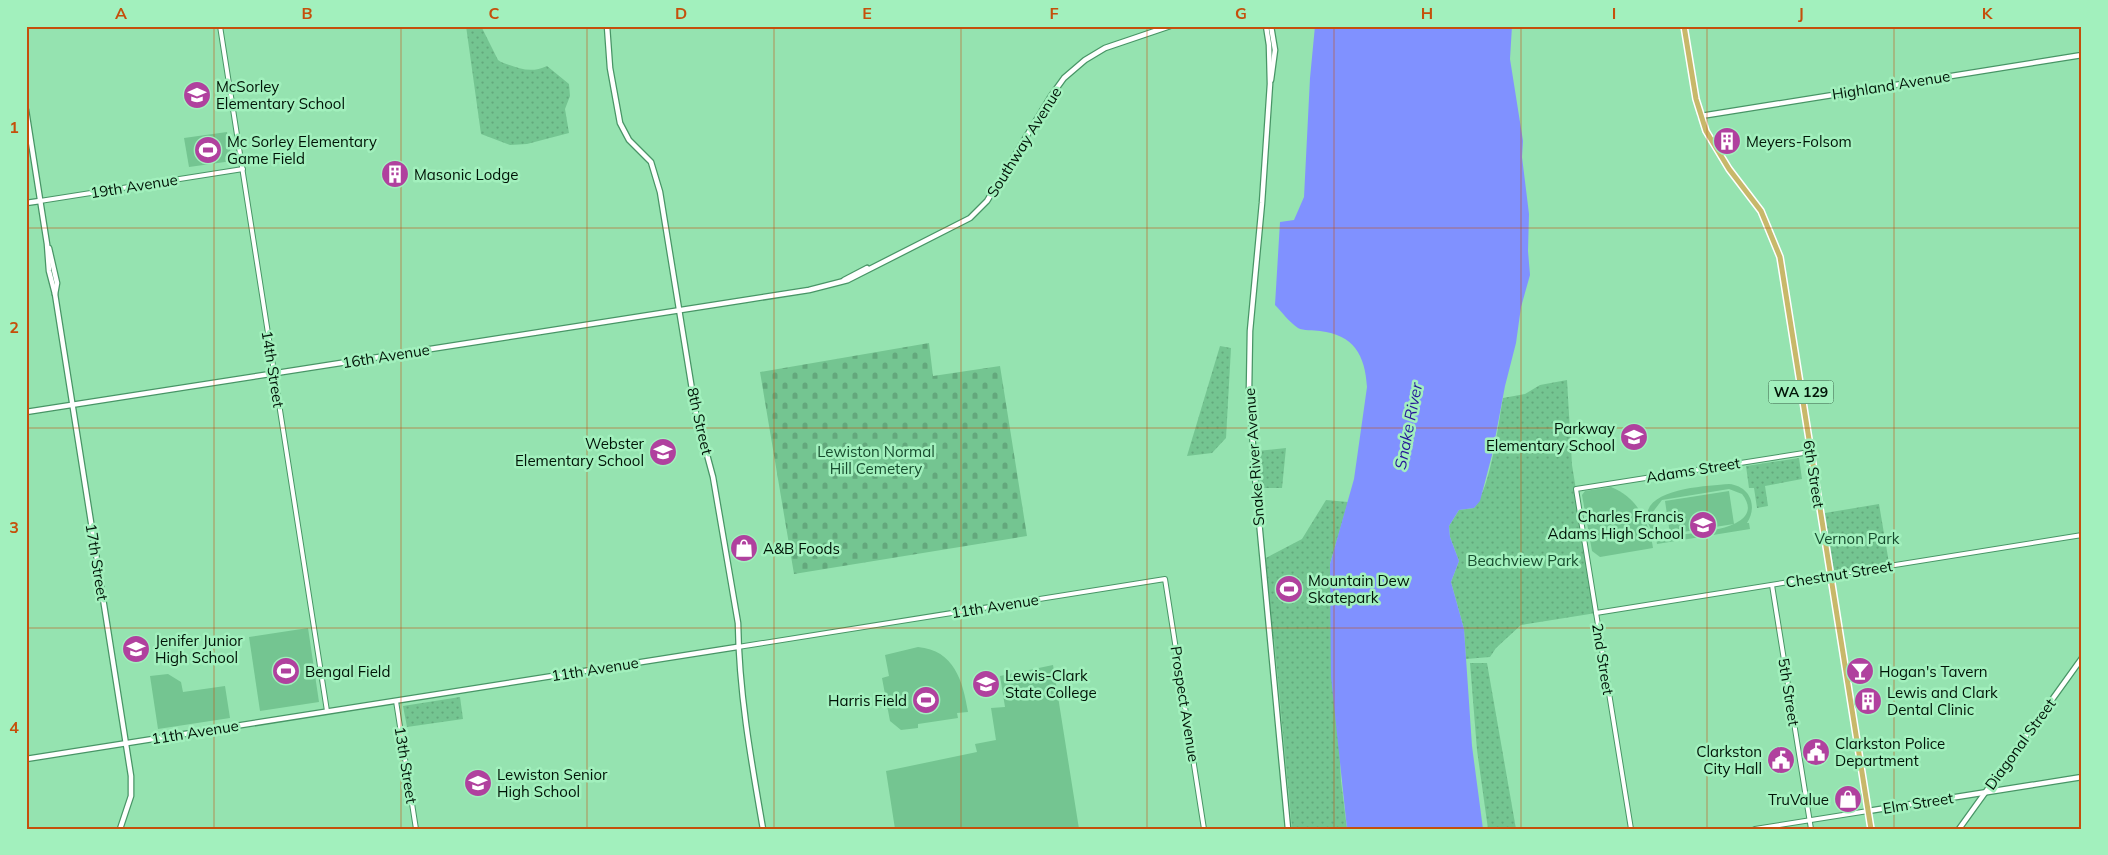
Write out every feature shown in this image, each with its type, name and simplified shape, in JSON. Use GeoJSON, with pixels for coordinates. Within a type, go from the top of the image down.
{"type":"FeatureCollection","features":[{"type":"Feature","properties":{"kind":"main road","name":"8th Street"},"geometry":{"type":"LineString","coordinates":[[607,26],[610,68],[620,123],[630,141],[651,162],[657,176],[696,414],[715,486],[738,623],[737,647],[744,713],[763,829]]}},
{"type":"Feature","properties":{"kind":"main road","name":"Southway Avenue"},"geometry":{"type":"LineString","coordinates":[[745,300],[808,290],[844,280],[970,218],[987,201],[1064,78],[1081,63],[1117,42],[1170,26]]}},
{"type":"Feature","properties":{"kind":"main road","name":"Snake River Avenue"},"geometry":{"type":"LineString","coordinates":[[1266,26],[1269,45],[1270,84]]}},
{"type":"Feature","properties":{"kind":"main road","name":"Snake River Avenue"},"geometry":{"type":"LineString","coordinates":[[1271,26],[1275,50],[1270,84],[1248,369],[1256,490],[1288,829]]}},
{"type":"Feature","properties":{"kind":"main road","name":"WA 129"},"geometry":{"type":"LineString","coordinates":[[1684,26],[1701,116]]}},
{"type":"Feature","properties":{"kind":"main road","name":"Highland Avenue"},"geometry":{"type":"LineString","coordinates":[[1701,116],[2082,55]]}},
{"type":"Feature","properties":{"kind":"main road","name":"17th Street"},"geometry":{"type":"LineString","coordinates":[[26,110],[47,244],[49,271],[55,294],[126,743],[132,789],[120,829]]}},
{"type":"Feature","properties":{"kind":"main road","name":"6th Street"},"geometry":{"type":"LineString","coordinates":[[1701,116],[1718,153],[1761,211],[1780,257],[1871,829]]}},
{"type":"Feature","properties":{"kind":"main road","name":"19th Avenue"},"geometry":{"type":"LineString","coordinates":[[26,203],[40,201]]}},
{"type":"Feature","properties":{"kind":"main road","name":"16th Avenue"},"geometry":{"type":"LineString","coordinates":[[26,412],[745,300]]}},
{"type":"Feature","properties":{"kind":"main road","name":"11th Avenue"},"geometry":{"type":"LineString","coordinates":[[26,759],[737,647]]}},
{"type":"Feature","properties":{"kind":"main road","name":"Diagonal Street"},"geometry":{"type":"LineString","coordinates":[[1959,829],[2082,658]]}},
{"type":"Feature","properties":{"kind":"main road","name":"Elm Street"},"geometry":{"type":"LineString","coordinates":[[1868,811],[2082,777]]}},
{"type":"Feature","properties":{"kind":"street","name":"14th Street"},"geometry":{"type":"LineString","coordinates":[[220,26],[327,712]]}},
{"type":"Feature","properties":{"kind":"street","name":"19th Avenue"},"geometry":{"type":"LineString","coordinates":[[40,201],[243,169]]}},
{"type":"Feature","properties":{"kind":"street","name":"Adams Street"},"geometry":{"type":"LineString","coordinates":[[1576,489],[1810,452]]}},
{"type":"Feature","properties":{"kind":"street","name":"2nd Street"},"geometry":{"type":"LineString","coordinates":[[1576,489],[1631,829]]}},
{"type":"Feature","properties":{"kind":"street","name":"Chestnut Street"},"geometry":{"type":"LineString","coordinates":[[1596,613],[2082,536]]}},
{"type":"Feature","properties":{"kind":"street","name":"11th Avenue"},"geometry":{"type":"LineString","coordinates":[[737,647],[1165,579]]}},
{"type":"Feature","properties":{"kind":"street","name":"Prospect Avenue"},"geometry":{"type":"LineString","coordinates":[[1165,579],[1204,829]]}},
{"type":"Feature","properties":{"kind":"street","name":"5th Street"},"geometry":{"type":"LineString","coordinates":[[1772,584],[1811,829]]}},
{"type":"Feature","properties":{"kind":"street","name":"13th Street"},"geometry":{"type":"LineString","coordinates":[[396,701],[416,829]]}},
{"type":"Feature","properties":{"kind":"street","name":"Elm Street"},"geometry":{"type":"LineString","coordinates":[[1755,829],[1868,811]]}},
{"type":"Feature","properties":{"kind":"green space"},"geometry":{"type":"Polygon","coordinates":[[[466,26],[482,28],[498,60],[501,62],[529,70],[547,66],[569,84],[570,96],[565,109],[569,133],[527,144],[510,145],[481,134],[466,26]]]}},
{"type":"Feature","properties":{"kind":"green space","name":"Mc Sorley Elementary Game Field"},"geometry":{"type":"Polygon","coordinates":[[[227,132],[232,161],[189,167],[184,138],[227,132]]]}},
{"type":"Feature","properties":{"kind":"green space","name":"Lewiston Normal Hill Cemetery"},"geometry":{"type":"Polygon","coordinates":[[[929,343],[933,376],[1000,366],[1027,536],[794,574],[760,372],[929,343]]]}},
{"type":"Feature","properties":{"kind":"green space"},"geometry":{"type":"Polygon","coordinates":[[[1220,346],[1231,348],[1226,438],[1212,453],[1187,456],[1220,346]]]}},
{"type":"Feature","properties":{"kind":"green space","name":"Beachview Park"},"geometry":{"type":"Polygon","coordinates":[[[1567,380],[1572,465],[1596,613],[1521,625],[1496,648],[1490,657],[1466,659],[1464,629],[1451,582],[1459,561],[1450,537],[1449,526],[1459,510],[1474,508],[1480,498],[1493,455],[1503,398],[1525,394],[1540,385],[1567,380]]]}},
{"type":"Feature","properties":{"kind":"green space"},"geometry":{"type":"Polygon","coordinates":[[[1286,448],[1282,488],[1256,488],[1257,451],[1286,448]]]}},
{"type":"Feature","properties":{"kind":"green space"},"geometry":{"type":"Polygon","coordinates":[[[1799,458],[1802,479],[1765,486],[1768,506],[1757,508],[1754,488],[1749,488],[1746,466],[1799,458]]]}},
{"type":"Feature","properties":{"kind":"green space"},"geometry":{"type":"Polygon","coordinates":[[[1729,484],[1742,489],[1750,498],[1752,510],[1747,523],[1749,523],[1750,529],[1657,544],[1656,537],[1658,537],[1648,523],[1647,517],[1649,507],[1656,500],[1679,490],[1729,484]],[[1729,489],[1662,500],[1652,513],[1653,521],[1656,528],[1670,535],[1724,528],[1737,523],[1745,515],[1748,506],[1742,494],[1729,489]]]}},
{"type":"Feature","properties":{"kind":"green space"},"geometry":{"type":"Polygon","coordinates":[[[1611,487],[1620,491],[1635,504],[1645,520],[1653,548],[1600,557],[1592,551],[1582,495],[1585,491],[1611,487]]]}},
{"type":"Feature","properties":{"kind":"green space"},"geometry":{"type":"Polygon","coordinates":[[[1729,491],[1734,524],[1670,534],[1665,501],[1729,491]]]}},
{"type":"Feature","properties":{"kind":"green space"},"geometry":{"type":"Polygon","coordinates":[[[1326,500],[1348,502],[1330,564],[1341,781],[1347,829],[1292,829],[1274,639],[1270,639],[1262,560],[1302,539],[1326,500]]]}},
{"type":"Feature","properties":{"kind":"green space","name":"Vernon Park"},"geometry":{"type":"Polygon","coordinates":[[[1879,504],[1889,563],[1834,572],[1825,513],[1879,504]]]}},
{"type":"Feature","properties":{"kind":"green space"},"geometry":{"type":"Polygon","coordinates":[[[308,628],[319,702],[260,711],[249,637],[308,628]]]}},
{"type":"Feature","properties":{"kind":"green space","name":"Harris Field"},"geometry":{"type":"Polygon","coordinates":[[[918,647],[930,649],[940,654],[955,669],[963,689],[968,712],[957,713],[958,718],[918,724],[918,728],[901,730],[890,721],[882,678],[889,676],[885,655],[918,647]]]}},
{"type":"Feature","properties":{"kind":"green space"},"geometry":{"type":"Polygon","coordinates":[[[1470,663],[1487,663],[1516,829],[1488,829],[1477,750],[1470,663]]]}},
{"type":"Feature","properties":{"kind":"green space"},"geometry":{"type":"Polygon","coordinates":[[[1053,665],[1079,829],[895,829],[886,771],[977,752],[975,744],[996,740],[991,708],[1005,707],[1000,676],[1053,665]]]}},
{"type":"Feature","properties":{"kind":"green space"},"geometry":{"type":"Polygon","coordinates":[[[168,674],[181,682],[183,692],[225,686],[230,718],[158,729],[150,676],[168,674]]]}},
{"type":"Feature","properties":{"kind":"green space"},"geometry":{"type":"Polygon","coordinates":[[[460,697],[463,719],[407,727],[403,706],[460,697]]]}},
{"type":"Feature","properties":{"kind":"water","name":"Snake River"},"geometry":{"type":"Polygon","coordinates":[[[1315,26],[1512,26],[1510,59],[1523,141],[1522,157],[1529,214],[1528,251],[1530,275],[1521,307],[1516,343],[1480,501],[1474,508],[1459,510],[1449,526],[1450,537],[1459,561],[1451,582],[1464,629],[1472,746],[1483,829],[1347,829],[1331,677],[1330,564],[1354,479],[1367,387],[1366,376],[1364,365],[1356,348],[1349,342],[1332,333],[1298,328],[1275,305],[1280,222],[1294,220],[1304,197],[1310,78],[1315,26]]]}},
{"type":"Feature","properties":{"kind":"place","name":"McSorley Elementary School"},"geometry":{"type":"Point","coordinates":[197,95]}},
{"type":"Feature","properties":{"kind":"place","name":"Meyers-Folsom"},"geometry":{"type":"Point","coordinates":[1727,141]}},
{"type":"Feature","properties":{"kind":"place","name":"Mc Sorley Elementary Game Field"},"geometry":{"type":"Point","coordinates":[208,150]}},
{"type":"Feature","properties":{"kind":"place","name":"Masonic Lodge"},"geometry":{"type":"Point","coordinates":[395,174]}},
{"type":"Feature","properties":{"kind":"place","name":"Parkway Elementary School"},"geometry":{"type":"Point","coordinates":[1634,437]}},
{"type":"Feature","properties":{"kind":"place","name":"Webster Elementary School"},"geometry":{"type":"Point","coordinates":[663,452]}},
{"type":"Feature","properties":{"kind":"place","name":"Charles Francis Adams High School"},"geometry":{"type":"Point","coordinates":[1703,525]}},
{"type":"Feature","properties":{"kind":"place","name":"A&B Foods"},"geometry":{"type":"Point","coordinates":[744,548]}},
{"type":"Feature","properties":{"kind":"place","name":"Mountain Dew Skatepark"},"geometry":{"type":"Point","coordinates":[1289,589]}},
{"type":"Feature","properties":{"kind":"place","name":"Jenifer Junior High School"},"geometry":{"type":"Point","coordinates":[136,649]}},
{"type":"Feature","properties":{"kind":"place","name":"Bengal Field"},"geometry":{"type":"Point","coordinates":[286,671]}},
{"type":"Feature","properties":{"kind":"place","name":"Hogan's Tavern"},"geometry":{"type":"Point","coordinates":[1860,671]}},
{"type":"Feature","properties":{"kind":"place","name":"Lewis-Clark State College"},"geometry":{"type":"Point","coordinates":[986,684]}},
{"type":"Feature","properties":{"kind":"place","name":"Harris Field"},"geometry":{"type":"Point","coordinates":[926,700]}},
{"type":"Feature","properties":{"kind":"place","name":"Lewis and Clark Dental Clinic"},"geometry":{"type":"Point","coordinates":[1868,701]}},
{"type":"Feature","properties":{"kind":"place","name":"Clarkston Police Department"},"geometry":{"type":"Point","coordinates":[1816,752]}},
{"type":"Feature","properties":{"kind":"place","name":"Clarkston City Hall"},"geometry":{"type":"Point","coordinates":[1781,760]}},
{"type":"Feature","properties":{"kind":"place","name":"Lewiston Senior High School"},"geometry":{"type":"Point","coordinates":[478,783]}},
{"type":"Feature","properties":{"kind":"place","name":"TruValue"},"geometry":{"type":"Point","coordinates":[1848,799]}}]}
